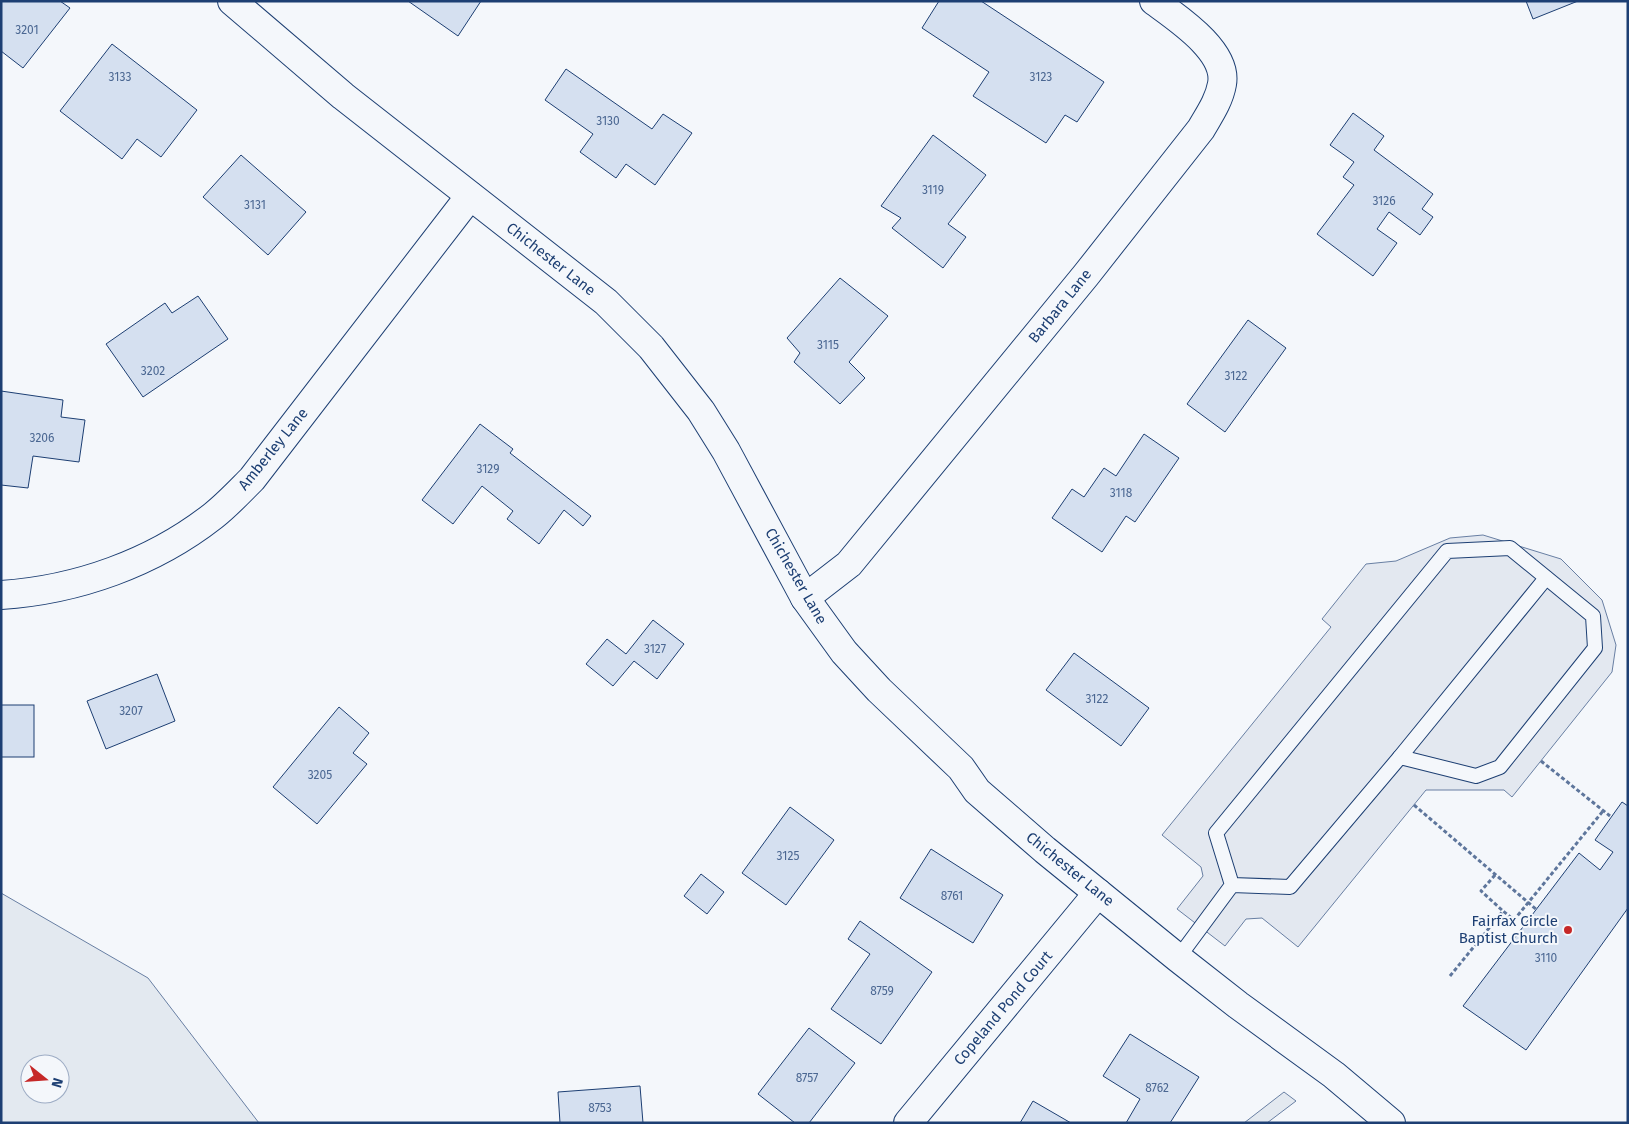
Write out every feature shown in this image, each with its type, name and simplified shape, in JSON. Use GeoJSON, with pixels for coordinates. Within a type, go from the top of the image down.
{"type":"FeatureCollection","features":[{"type":"Feature","properties":{"kind":"street","name":"Chichester Lane"},"geometry":{"type":"LineString","coordinates":[[232,1],[344,96],[606,302],[651,348],[701,411],[726,451],[805,598],[844,652],[879,690],[961,768],[977,791],[1178,958],[1238,1005],[1334,1075],[1391,1123]]}},
{"type":"Feature","properties":{"kind":"street","name":"Barbara Lane"},"geometry":{"type":"LineString","coordinates":[[805,598],[850,564],[1086,274],[1201,129],[1216,104],[1222,82],[1221,64],[1201,39],[1154,1]]}},
{"type":"Feature","properties":{"kind":"street","name":"Amberley Lane"},"geometry":{"type":"LineString","coordinates":[[1,595],[25,594],[76,584],[129,566],[174,543],[214,516],[252,480],[470,196]]}},
{"type":"Feature","properties":{"kind":"street","name":"Copeland Pond Court"},"geometry":{"type":"LineString","coordinates":[[908,1123],[1098,893]]}},
{"type":"Feature","properties":{"kind":"lane"},"geometry":{"type":"LineString","coordinates":[[1232,885],[1216,832],[1447,551],[1510,548],[1592,616],[1595,648],[1500,767],[1476,776],[1400,757]]}},
{"type":"Feature","properties":{"kind":"lane"},"geometry":{"type":"LineString","coordinates":[[1232,885],[1290,887],[1400,757],[1546,578]]}},
{"type":"Feature","properties":{"kind":"lane"},"geometry":{"type":"LineString","coordinates":[[1178,958],[1232,885]]}},
{"type":"Feature","properties":{"kind":"path"},"geometry":{"type":"LineString","coordinates":[[1541,761],[1610,816]]}},
{"type":"Feature","properties":{"kind":"path"},"geometry":{"type":"LineString","coordinates":[[1414,805],[1537,910]]}},
{"type":"Feature","properties":{"kind":"path"},"geometry":{"type":"LineString","coordinates":[[1495,875],[1480,891],[1514,920],[1603,811]]}},
{"type":"Feature","properties":{"kind":"path"},"geometry":{"type":"LineString","coordinates":[[1450,976],[1503,911]]}},
{"type":"Feature","properties":{"kind":"shaded area"},"geometry":{"type":"Polygon","coordinates":[[[1483,535],[1561,559],[1602,600],[1616,645],[1612,672],[1512,797],[1504,790],[1426,790],[1298,947],[1262,918],[1246,919],[1225,946],[1177,909],[1203,876],[1201,867],[1162,835],[1331,627],[1322,619],[1366,564],[1396,561],[1450,538],[1483,535]]]}},
{"type":"Feature","properties":{"kind":"shaded area"},"geometry":{"type":"Polygon","coordinates":[[[1,893],[148,978],[259,1123],[1,1123],[1,893]]]}},
{"type":"Feature","properties":{"kind":"shaded area"},"geometry":{"type":"Polygon","coordinates":[[[1284,1092],[1296,1101],[1267,1123],[1244,1123],[1284,1092]]]}},
{"type":"Feature","properties":{"kind":"building"},"geometry":{"type":"Polygon","coordinates":[[[1,1],[60,1],[70,8],[23,68],[1,51],[1,1]]]}},
{"type":"Feature","properties":{"kind":"building"},"geometry":{"type":"Polygon","coordinates":[[[408,1],[481,1],[458,36],[408,1]]]}},
{"type":"Feature","properties":{"kind":"building"},"geometry":{"type":"Polygon","coordinates":[[[939,1],[981,1],[1104,82],[1077,122],[1065,115],[1046,143],[973,96],[989,72],[922,28],[939,1]]]}},
{"type":"Feature","properties":{"kind":"building"},"geometry":{"type":"Polygon","coordinates":[[[1526,1],[1578,1],[1533,19],[1526,1]]]}},
{"type":"Feature","properties":{"kind":"building"},"geometry":{"type":"Polygon","coordinates":[[[112,44],[197,110],[161,157],[137,139],[122,159],[60,111],[112,44]]]}},
{"type":"Feature","properties":{"kind":"building"},"geometry":{"type":"Polygon","coordinates":[[[566,69],[652,129],[663,114],[692,133],[655,185],[626,164],[616,178],[580,152],[593,134],[545,100],[566,69]]]}},
{"type":"Feature","properties":{"kind":"building"},"geometry":{"type":"Polygon","coordinates":[[[1353,113],[1384,136],[1374,150],[1433,194],[1422,209],[1433,217],[1420,235],[1389,212],[1377,229],[1397,243],[1373,276],[1317,234],[1354,185],[1343,177],[1354,162],[1330,145],[1353,113]]]}},
{"type":"Feature","properties":{"kind":"building"},"geometry":{"type":"Polygon","coordinates":[[[933,135],[986,175],[948,224],[966,237],[943,268],[892,228],[901,218],[881,206],[933,135]]]}},
{"type":"Feature","properties":{"kind":"building"},"geometry":{"type":"Polygon","coordinates":[[[241,155],[306,212],[268,255],[203,197],[241,155]]]}},
{"type":"Feature","properties":{"kind":"building"},"geometry":{"type":"Polygon","coordinates":[[[840,278],[888,316],[849,362],[865,378],[840,404],[794,362],[800,353],[787,338],[840,278]]]}},
{"type":"Feature","properties":{"kind":"building"},"geometry":{"type":"Polygon","coordinates":[[[198,296],[228,339],[143,397],[106,344],[165,303],[172,313],[198,296]]]}},
{"type":"Feature","properties":{"kind":"building"},"geometry":{"type":"Polygon","coordinates":[[[1248,320],[1286,348],[1225,432],[1187,404],[1248,320]]]}},
{"type":"Feature","properties":{"kind":"building"},"geometry":{"type":"Polygon","coordinates":[[[1,391],[63,400],[61,417],[85,420],[79,462],[33,456],[28,488],[1,485],[1,391]]]}},
{"type":"Feature","properties":{"kind":"building"},"geometry":{"type":"Polygon","coordinates":[[[480,424],[513,449],[510,453],[591,516],[583,526],[564,510],[539,544],[507,519],[513,511],[482,486],[453,524],[422,500],[480,424]]]}},
{"type":"Feature","properties":{"kind":"building"},"geometry":{"type":"Polygon","coordinates":[[[1144,434],[1179,458],[1135,522],[1126,516],[1102,552],[1052,518],[1072,489],[1084,497],[1104,468],[1116,476],[1144,434]]]}},
{"type":"Feature","properties":{"kind":"building"},"geometry":{"type":"Polygon","coordinates":[[[653,620],[684,644],[657,679],[634,661],[613,686],[586,664],[607,639],[626,654],[653,620]]]}},
{"type":"Feature","properties":{"kind":"building"},"geometry":{"type":"Polygon","coordinates":[[[1074,653],[1149,708],[1121,746],[1046,690],[1074,653]]]}},
{"type":"Feature","properties":{"kind":"building"},"geometry":{"type":"Polygon","coordinates":[[[157,674],[175,721],[106,749],[87,701],[157,674]]]}},
{"type":"Feature","properties":{"kind":"building"},"geometry":{"type":"Polygon","coordinates":[[[1,705],[34,705],[34,757],[1,757],[1,705]]]}},
{"type":"Feature","properties":{"kind":"building"},"geometry":{"type":"Polygon","coordinates":[[[339,707],[369,733],[353,753],[367,764],[317,824],[273,787],[339,707]]]}},
{"type":"Feature","properties":{"kind":"building","name":"Fairfax Circle Baptist Church"},"geometry":{"type":"Polygon","coordinates":[[[1622,802],[1628,806],[1628,908],[1526,1050],[1463,1006],[1579,853],[1600,870],[1613,852],[1595,840],[1622,802]]]}},
{"type":"Feature","properties":{"kind":"building"},"geometry":{"type":"Polygon","coordinates":[[[790,807],[834,840],[786,905],[742,873],[790,807]]]}},
{"type":"Feature","properties":{"kind":"building"},"geometry":{"type":"Polygon","coordinates":[[[931,849],[1003,895],[973,943],[900,898],[931,849]]]}},
{"type":"Feature","properties":{"kind":"building"},"geometry":{"type":"Polygon","coordinates":[[[701,874],[724,892],[707,914],[684,896],[701,874]]]}},
{"type":"Feature","properties":{"kind":"building"},"geometry":{"type":"Polygon","coordinates":[[[860,921],[932,972],[881,1044],[831,1009],[870,954],[848,939],[860,921]]]}},
{"type":"Feature","properties":{"kind":"building"},"geometry":{"type":"Polygon","coordinates":[[[809,1028],[855,1063],[809,1123],[795,1123],[758,1094],[809,1028]]]}},
{"type":"Feature","properties":{"kind":"building"},"geometry":{"type":"Polygon","coordinates":[[[1130,1034],[1199,1077],[1170,1123],[1126,1123],[1140,1099],[1103,1076],[1130,1034]]]}},
{"type":"Feature","properties":{"kind":"building"},"geometry":{"type":"Polygon","coordinates":[[[640,1086],[643,1123],[560,1123],[558,1092],[640,1086]]]}},
{"type":"Feature","properties":{"kind":"building"},"geometry":{"type":"Polygon","coordinates":[[[1033,1101],[1071,1123],[1020,1123],[1033,1101]]]}},
{"type":"Feature","properties":{"kind":"place","name":"Fairfax Circle Baptist Church"},"geometry":{"type":"Point","coordinates":[1568,930]}}]}
